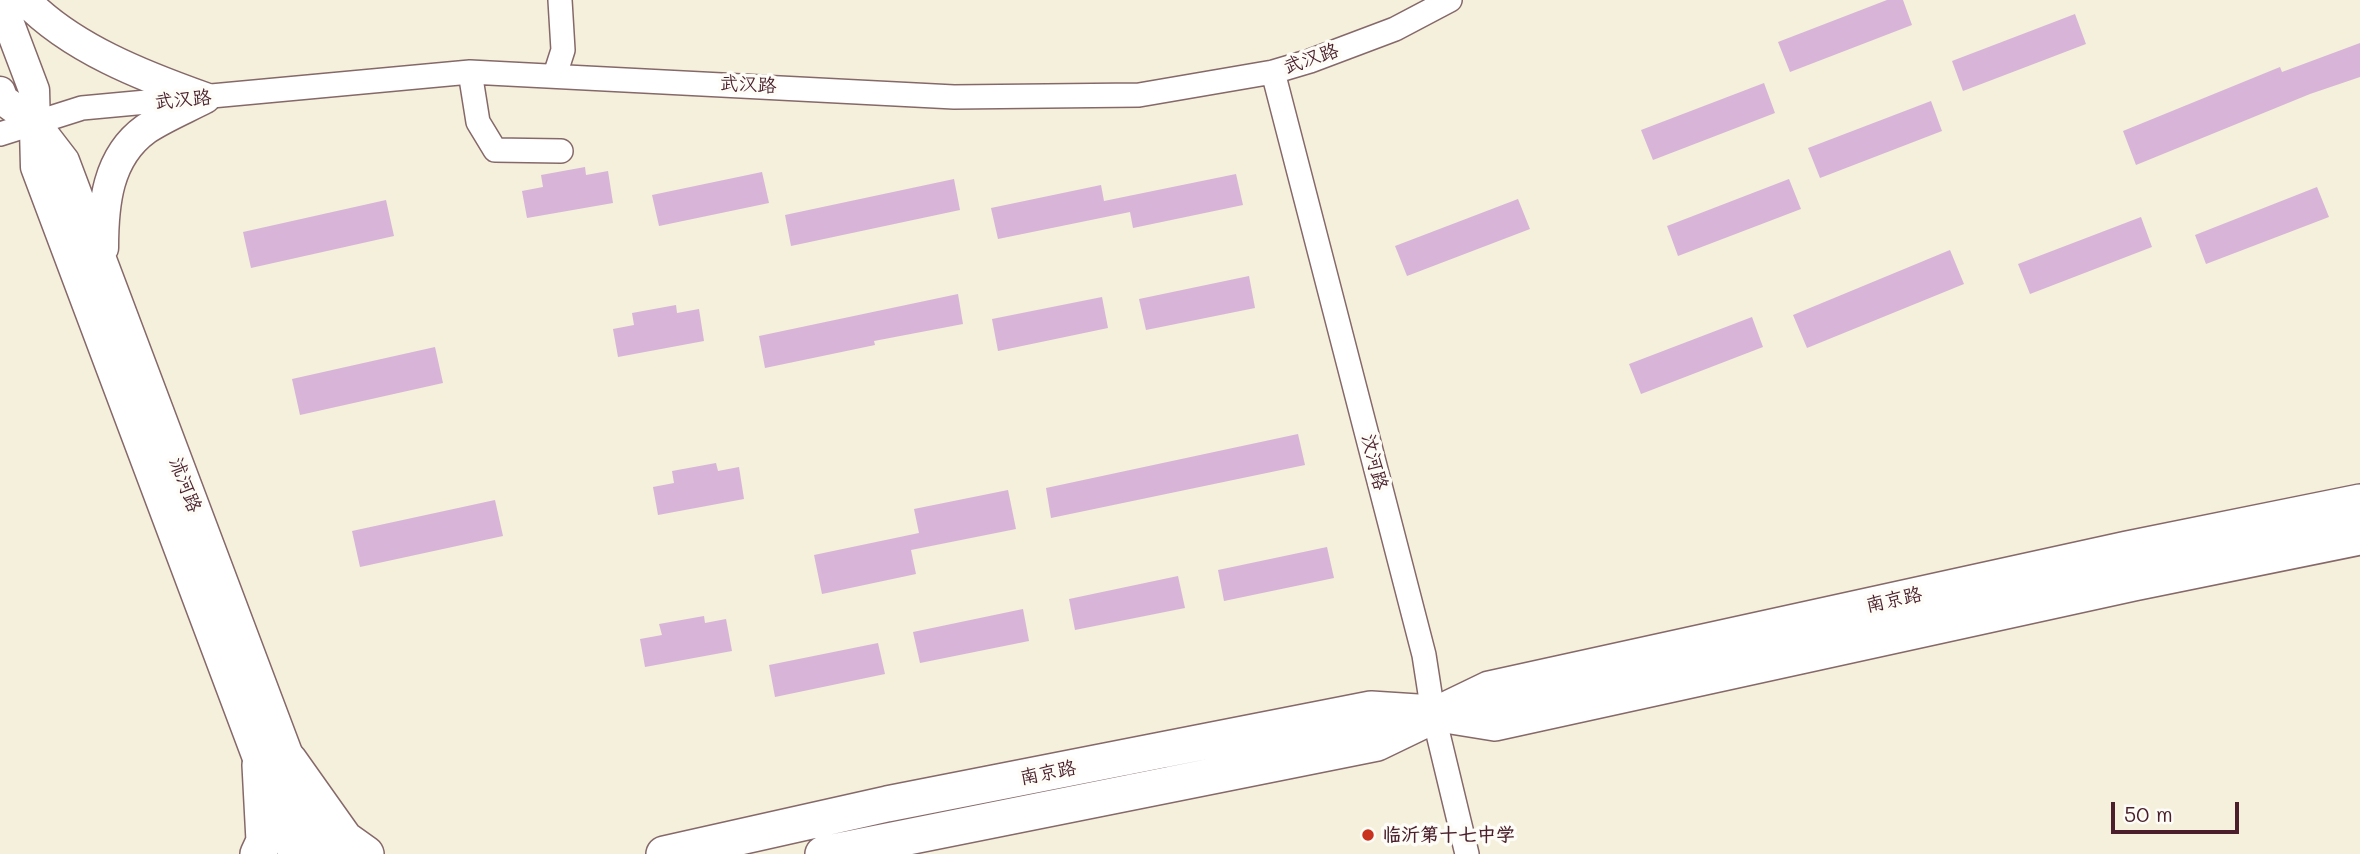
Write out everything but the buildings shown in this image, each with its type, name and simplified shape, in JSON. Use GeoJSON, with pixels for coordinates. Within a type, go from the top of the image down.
{"type":"FeatureCollection","features":[{"type":"Feature","properties":{"kind":"highway","name":"南京路"},"geometry":{"type":"LineString","coordinates":[[823,854],[1377,743],[1433,713],[1489,688],[2127,549],[2360,502]]}},
{"type":"Feature","properties":{"kind":"highway","name":"南京路"},"geometry":{"type":"LineString","coordinates":[[664,854],[887,804],[1371,709],[1433,713],[1495,723],[2134,583],[2360,537]]}},
{"type":"Feature","properties":{"kind":"highway"},"geometry":{"type":"LineString","coordinates":[[258,854],[264,841],[275,763]]}},
{"type":"Feature","properties":{"kind":"highway"},"geometry":{"type":"LineString","coordinates":[[275,763],[345,839],[366,854]]}},
{"type":"Feature","properties":{"kind":"main road","name":"沭河路"},"geometry":{"type":"LineString","coordinates":[[1,0],[34,90],[36,167],[275,763],[325,854]]}},
{"type":"Feature","properties":{"kind":"main road"},"geometry":{"type":"LineString","coordinates":[[25,0],[39,15],[92,48],[154,80],[205,98]]}},
{"type":"Feature","properties":{"kind":"main road","name":"沭河路"},"geometry":{"type":"LineString","coordinates":[[0,92],[3,100],[34,122],[64,160],[103,265],[275,763],[293,854]]}},
{"type":"Feature","properties":{"kind":"main road"},"geometry":{"type":"LineString","coordinates":[[103,265],[103,212],[115,164],[145,130],[205,98]]}},
{"type":"Feature","properties":{"kind":"street"},"geometry":{"type":"LineString","coordinates":[[555,75],[563,50],[560,0]]}},
{"type":"Feature","properties":{"kind":"street","name":"武汉路"},"geometry":{"type":"LineString","coordinates":[[0,134],[82,108],[470,72],[954,97],[1139,95],[1273,72],[1395,29],[1450,0]]}},
{"type":"Feature","properties":{"kind":"street"},"geometry":{"type":"LineString","coordinates":[[470,72],[478,122],[495,150],[561,151]]}},
{"type":"Feature","properties":{"kind":"street","name":"汶河路"},"geometry":{"type":"LineString","coordinates":[[1273,72],[1424,655],[1433,713],[1467,854]]}},
{"type":"Feature","properties":{"kind":"place","name":"临沂第十七中学"},"geometry":{"type":"Point","coordinates":[1368,835]}}]}
